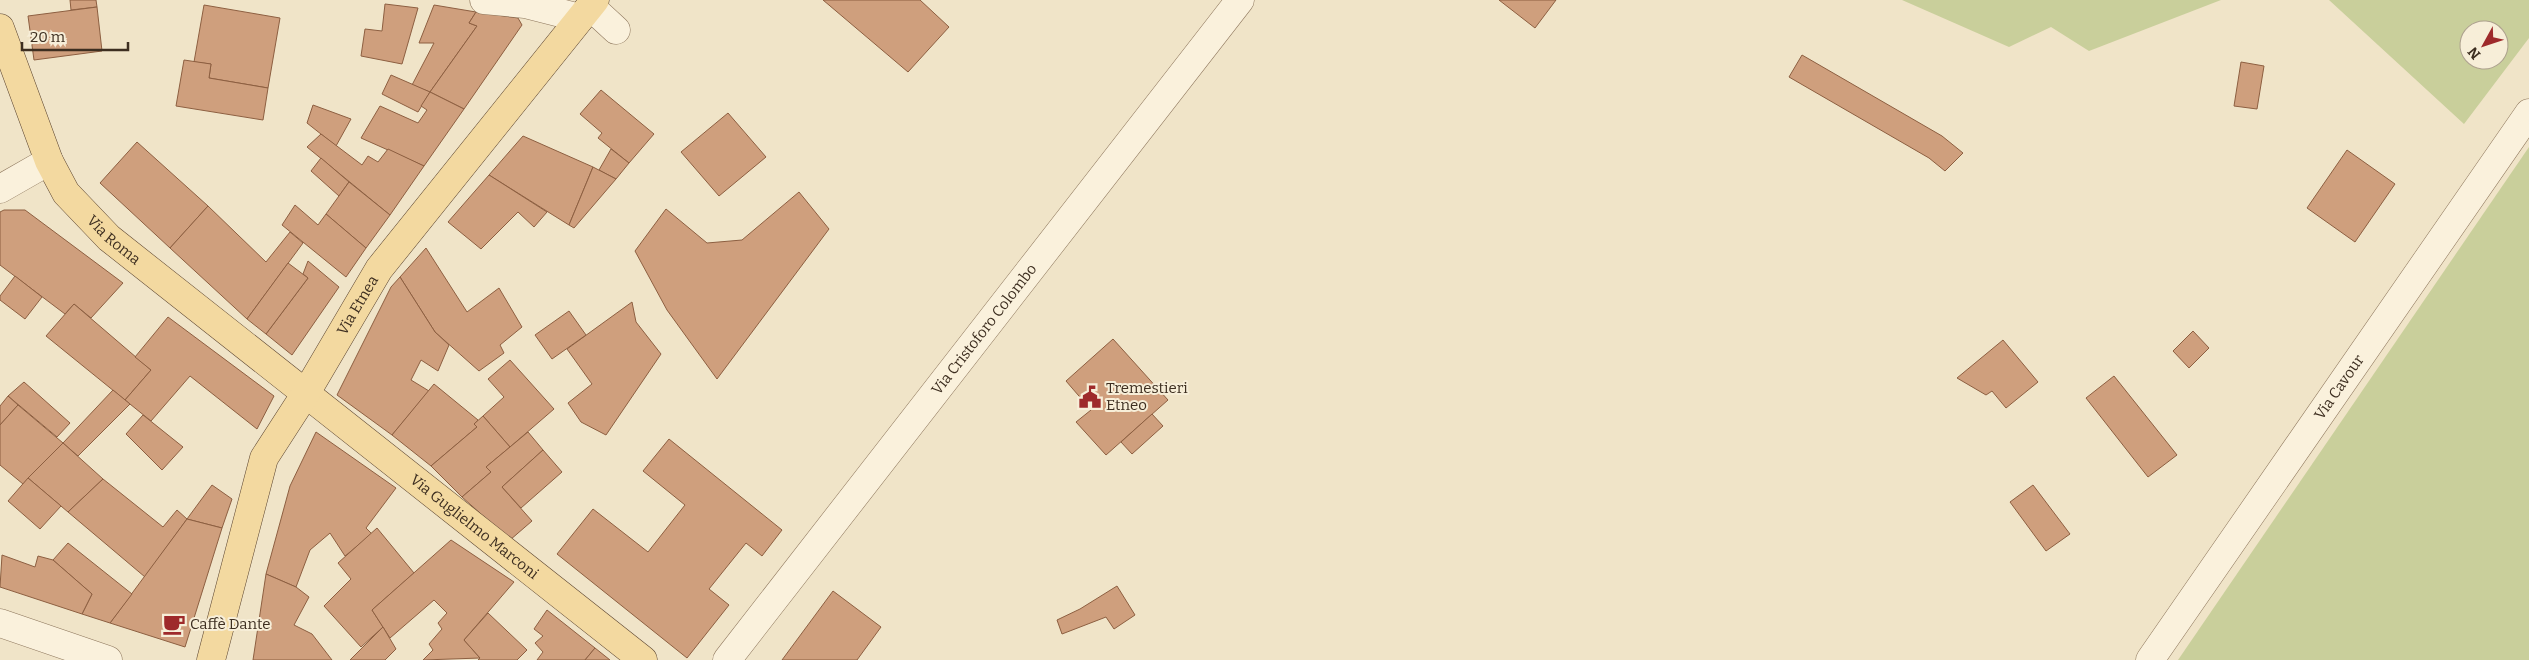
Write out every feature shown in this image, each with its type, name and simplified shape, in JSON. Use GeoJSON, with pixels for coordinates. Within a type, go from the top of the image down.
{"type":"FeatureCollection","features":[{"type":"Feature","properties":{"kind":"main road","name":"Via Etnea"},"geometry":{"type":"LineString","coordinates":[[211,660],[264,458],[306,393],[379,269],[588,8]]}},
{"type":"Feature","properties":{"kind":"main road","name":"Via Roma"},"geometry":{"type":"LineString","coordinates":[[0,28],[49,161],[66,193],[110,238],[306,393]]}},
{"type":"Feature","properties":{"kind":"main road","name":"Via Guglielmo Marconi"},"geometry":{"type":"LineString","coordinates":[[306,393],[643,660]]}},
{"type":"Feature","properties":{"kind":"street"},"geometry":{"type":"LineString","coordinates":[[484,0],[588,8],[616,30]]}},
{"type":"Feature","properties":{"kind":"street","name":"Via Cristoforo Colombo"},"geometry":{"type":"LineString","coordinates":[[727,660],[1240,0]]}},
{"type":"Feature","properties":{"kind":"street","name":"Via Cavour"},"geometry":{"type":"LineString","coordinates":[[2150,660],[2529,113]]}},
{"type":"Feature","properties":{"kind":"street"},"geometry":{"type":"LineString","coordinates":[[0,189],[49,161]]}},
{"type":"Feature","properties":{"kind":"street"},"geometry":{"type":"LineString","coordinates":[[0,623],[108,660]]}},
{"type":"Feature","properties":{"kind":"green space"},"geometry":{"type":"Polygon","coordinates":[[[1902,0],[2221,0],[2089,51],[2051,27],[2009,47],[1902,0]]]}},
{"type":"Feature","properties":{"kind":"green space"},"geometry":{"type":"Polygon","coordinates":[[[2329,0],[2529,0],[2529,38],[2509,64],[2509,20],[2459,20],[2459,70],[2505,70],[2464,124],[2329,0]]]}},
{"type":"Feature","properties":{"kind":"green space"},"geometry":{"type":"Polygon","coordinates":[[[2529,147],[2529,660],[2178,660],[2529,147]]]}},
{"type":"Feature","properties":{"kind":"building"},"geometry":{"type":"Polygon","coordinates":[[[70,0],[96,0],[97,7],[71,10],[70,0]]]}},
{"type":"Feature","properties":{"kind":"building"},"geometry":{"type":"Polygon","coordinates":[[[823,0],[920,0],[949,27],[908,72],[823,0]]]}},
{"type":"Feature","properties":{"kind":"building"},"geometry":{"type":"Polygon","coordinates":[[[1499,0],[1556,0],[1535,28],[1499,0]]]}},
{"type":"Feature","properties":{"kind":"building"},"geometry":{"type":"Polygon","coordinates":[[[385,4],[418,8],[402,64],[361,56],[365,29],[382,31],[385,4]]]}},
{"type":"Feature","properties":{"kind":"building"},"geometry":{"type":"Polygon","coordinates":[[[204,5],[280,18],[268,88],[209,78],[211,64],[194,62],[204,5]]]}},
{"type":"Feature","properties":{"kind":"building"},"geometry":{"type":"Polygon","coordinates":[[[434,5],[476,12],[469,23],[477,26],[430,92],[412,85],[434,43],[419,43],[434,5]]]}},
{"type":"Feature","properties":{"kind":"building"},"geometry":{"type":"Polygon","coordinates":[[[97,7],[102,51],[34,60],[28,16],[97,7]]]}},
{"type":"Feature","properties":{"kind":"building"},"geometry":{"type":"Polygon","coordinates":[[[476,12],[518,18],[522,25],[464,109],[430,92],[477,26],[469,23],[476,12]]]}},
{"type":"Feature","properties":{"kind":"building"},"geometry":{"type":"Polygon","coordinates":[[[1802,55],[1942,136],[1963,153],[1945,171],[1929,158],[1789,77],[1802,55]]]}},
{"type":"Feature","properties":{"kind":"building"},"geometry":{"type":"Polygon","coordinates":[[[184,60],[211,64],[209,78],[268,88],[263,120],[176,106],[184,60]]]}},
{"type":"Feature","properties":{"kind":"building"},"geometry":{"type":"Polygon","coordinates":[[[2241,62],[2264,66],[2257,109],[2234,106],[2241,62]]]}},
{"type":"Feature","properties":{"kind":"building"},"geometry":{"type":"Polygon","coordinates":[[[391,75],[430,92],[418,112],[382,94],[391,75]]]}},
{"type":"Feature","properties":{"kind":"building"},"geometry":{"type":"Polygon","coordinates":[[[601,90],[654,134],[629,163],[598,138],[602,133],[580,114],[601,90]]]}},
{"type":"Feature","properties":{"kind":"building"},"geometry":{"type":"Polygon","coordinates":[[[430,92],[464,109],[424,166],[361,138],[380,106],[418,123],[427,110],[421,106],[430,92]]]}},
{"type":"Feature","properties":{"kind":"building"},"geometry":{"type":"Polygon","coordinates":[[[313,105],[351,119],[336,146],[307,123],[313,105]]]}},
{"type":"Feature","properties":{"kind":"building"},"geometry":{"type":"Polygon","coordinates":[[[728,113],[766,157],[719,196],[681,152],[728,113]]]}},
{"type":"Feature","properties":{"kind":"building"},"geometry":{"type":"Polygon","coordinates":[[[321,134],[362,165],[368,156],[378,162],[388,149],[424,166],[390,215],[307,147],[321,134]]]}},
{"type":"Feature","properties":{"kind":"building"},"geometry":{"type":"Polygon","coordinates":[[[523,136],[593,167],[569,225],[489,175],[523,136]]]}},
{"type":"Feature","properties":{"kind":"building"},"geometry":{"type":"Polygon","coordinates":[[[137,142],[208,206],[170,248],[100,183],[137,142]]]}},
{"type":"Feature","properties":{"kind":"building"},"geometry":{"type":"Polygon","coordinates":[[[611,149],[629,163],[616,179],[599,170],[611,149]]]}},
{"type":"Feature","properties":{"kind":"building"},"geometry":{"type":"Polygon","coordinates":[[[2347,150],[2395,184],[2355,242],[2307,208],[2347,150]]]}},
{"type":"Feature","properties":{"kind":"building"},"geometry":{"type":"Polygon","coordinates":[[[321,158],[349,182],[339,196],[311,171],[321,158]]]}},
{"type":"Feature","properties":{"kind":"building"},"geometry":{"type":"Polygon","coordinates":[[[593,167],[616,179],[574,228],[569,225],[593,167]]]}},
{"type":"Feature","properties":{"kind":"building"},"geometry":{"type":"Polygon","coordinates":[[[489,175],[547,212],[534,227],[518,212],[481,249],[448,222],[489,175]]]}},
{"type":"Feature","properties":{"kind":"building"},"geometry":{"type":"Polygon","coordinates":[[[349,182],[390,215],[366,248],[326,214],[349,182]]]}},
{"type":"Feature","properties":{"kind":"building"},"geometry":{"type":"Polygon","coordinates":[[[799,192],[829,229],[717,379],[667,310],[635,251],[666,209],[707,243],[742,240],[799,192]]]}},
{"type":"Feature","properties":{"kind":"building"},"geometry":{"type":"Polygon","coordinates":[[[295,205],[318,225],[326,214],[366,248],[346,277],[282,225],[295,205]]]}},
{"type":"Feature","properties":{"kind":"building"},"geometry":{"type":"Polygon","coordinates":[[[208,206],[266,262],[290,232],[303,243],[247,319],[170,248],[208,206]]]}},
{"type":"Feature","properties":{"kind":"building"},"geometry":{"type":"Polygon","coordinates":[[[4,210],[25,210],[123,283],[91,318],[74,304],[65,314],[0,265],[0,212],[4,210]]]}},
{"type":"Feature","properties":{"kind":"building"},"geometry":{"type":"Polygon","coordinates":[[[426,248],[467,312],[499,288],[522,327],[500,345],[504,353],[479,371],[435,332],[400,277],[426,248]]]}},
{"type":"Feature","properties":{"kind":"building"},"geometry":{"type":"Polygon","coordinates":[[[308,261],[339,287],[292,355],[266,334],[308,278],[303,274],[308,261]]]}},
{"type":"Feature","properties":{"kind":"building"},"geometry":{"type":"Polygon","coordinates":[[[288,263],[308,278],[266,334],[247,319],[288,263]]]}},
{"type":"Feature","properties":{"kind":"building"},"geometry":{"type":"Polygon","coordinates":[[[15,276],[42,297],[25,319],[0,300],[0,296],[15,276]]]}},
{"type":"Feature","properties":{"kind":"building"},"geometry":{"type":"Polygon","coordinates":[[[400,277],[435,332],[449,345],[438,371],[421,360],[411,380],[429,391],[392,435],[337,395],[391,287],[400,277]]]}},
{"type":"Feature","properties":{"kind":"building"},"geometry":{"type":"Polygon","coordinates":[[[632,302],[636,322],[661,354],[606,435],[581,422],[568,403],[592,384],[567,349],[632,302]]]}},
{"type":"Feature","properties":{"kind":"building"},"geometry":{"type":"Polygon","coordinates":[[[74,304],[151,370],[125,400],[46,336],[74,304]]]}},
{"type":"Feature","properties":{"kind":"building"},"geometry":{"type":"Polygon","coordinates":[[[569,311],[586,335],[552,359],[535,335],[569,311]]]}},
{"type":"Feature","properties":{"kind":"building"},"geometry":{"type":"Polygon","coordinates":[[[168,317],[274,396],[257,429],[190,376],[151,421],[125,400],[151,370],[135,357],[168,317]]]}},
{"type":"Feature","properties":{"kind":"building"},"geometry":{"type":"Polygon","coordinates":[[[2193,331],[2209,348],[2189,368],[2173,351],[2193,331]]]}},
{"type":"Feature","properties":{"kind":"building"},"geometry":{"type":"Polygon","coordinates":[[[1113,339],[1168,400],[1106,455],[1076,422],[1091,410],[1066,381],[1113,339]]]}},
{"type":"Feature","properties":{"kind":"building"},"geometry":{"type":"Polygon","coordinates":[[[2003,340],[2038,382],[2006,408],[1992,391],[1986,395],[1957,378],[2003,340]]]}},
{"type":"Feature","properties":{"kind":"building"},"geometry":{"type":"Polygon","coordinates":[[[510,360],[554,409],[510,447],[483,416],[504,397],[488,379],[510,360]]]}},
{"type":"Feature","properties":{"kind":"building"},"geometry":{"type":"Polygon","coordinates":[[[2114,376],[2177,455],[2148,477],[2086,398],[2114,376]]]}},
{"type":"Feature","properties":{"kind":"building"},"geometry":{"type":"Polygon","coordinates":[[[24,382],[70,423],[57,437],[8,396],[24,382]]]}},
{"type":"Feature","properties":{"kind":"building"},"geometry":{"type":"Polygon","coordinates":[[[434,384],[478,420],[474,424],[477,427],[431,466],[392,435],[434,384]]]}},
{"type":"Feature","properties":{"kind":"building"},"geometry":{"type":"Polygon","coordinates":[[[113,390],[130,404],[78,456],[63,443],[113,390]]]}},
{"type":"Feature","properties":{"kind":"building"},"geometry":{"type":"Polygon","coordinates":[[[8,396],[18,405],[0,425],[0,406],[8,396]]]}},
{"type":"Feature","properties":{"kind":"building"},"geometry":{"type":"Polygon","coordinates":[[[18,405],[63,443],[23,484],[0,465],[0,425],[18,405]]]}},
{"type":"Feature","properties":{"kind":"building"},"geometry":{"type":"Polygon","coordinates":[[[1152,414],[1163,426],[1132,454],[1121,442],[1152,414]]]}},
{"type":"Feature","properties":{"kind":"building"},"geometry":{"type":"Polygon","coordinates":[[[143,415],[183,447],[162,470],[126,434],[143,415]]]}},
{"type":"Feature","properties":{"kind":"building"},"geometry":{"type":"Polygon","coordinates":[[[483,416],[510,447],[486,467],[491,472],[462,497],[431,466],[477,427],[474,424],[483,416]]]}},
{"type":"Feature","properties":{"kind":"building"},"geometry":{"type":"Polygon","coordinates":[[[316,432],[396,488],[366,528],[372,534],[345,556],[330,533],[310,550],[296,587],[266,574],[290,486],[316,432]]]}},
{"type":"Feature","properties":{"kind":"building"},"geometry":{"type":"Polygon","coordinates":[[[528,432],[543,450],[502,487],[532,521],[510,540],[462,497],[491,472],[486,467],[528,432]]]}},
{"type":"Feature","properties":{"kind":"building"},"geometry":{"type":"Polygon","coordinates":[[[669,439],[782,530],[762,556],[746,543],[709,589],[729,605],[687,658],[557,554],[593,509],[648,552],[685,505],[643,471],[669,439]]]}},
{"type":"Feature","properties":{"kind":"building"},"geometry":{"type":"Polygon","coordinates":[[[63,443],[103,479],[68,512],[28,478],[63,443]]]}},
{"type":"Feature","properties":{"kind":"building"},"geometry":{"type":"Polygon","coordinates":[[[543,450],[562,472],[521,508],[502,487],[543,450]]]}},
{"type":"Feature","properties":{"kind":"building"},"geometry":{"type":"Polygon","coordinates":[[[28,478],[61,506],[40,529],[8,501],[28,478]]]}},
{"type":"Feature","properties":{"kind":"building"},"geometry":{"type":"Polygon","coordinates":[[[103,479],[163,527],[177,510],[187,519],[145,577],[68,512],[103,479]]]}},
{"type":"Feature","properties":{"kind":"building"},"geometry":{"type":"Polygon","coordinates":[[[212,485],[232,499],[222,528],[187,519],[212,485]]]}},
{"type":"Feature","properties":{"kind":"building"},"geometry":{"type":"Polygon","coordinates":[[[2033,485],[2070,534],[2046,551],[2010,502],[2033,485]]]}},
{"type":"Feature","properties":{"kind":"building"},"geometry":{"type":"Polygon","coordinates":[[[187,519],[222,528],[185,647],[110,623],[187,519]]]}},
{"type":"Feature","properties":{"kind":"building"},"geometry":{"type":"Polygon","coordinates":[[[377,528],[414,573],[372,610],[383,627],[361,647],[324,606],[351,579],[338,563],[377,528]]]}},
{"type":"Feature","properties":{"kind":"building"},"geometry":{"type":"Polygon","coordinates":[[[451,540],[514,582],[464,640],[480,658],[423,660],[433,650],[429,644],[442,629],[438,623],[447,613],[434,600],[390,638],[372,610],[451,540]]]}},
{"type":"Feature","properties":{"kind":"building"},"geometry":{"type":"Polygon","coordinates":[[[68,543],[132,594],[110,623],[82,614],[92,594],[53,560],[68,543]]]}},
{"type":"Feature","properties":{"kind":"building"},"geometry":{"type":"Polygon","coordinates":[[[2,555],[35,567],[38,556],[53,560],[92,594],[82,614],[0,587],[2,555]]]}},
{"type":"Feature","properties":{"kind":"building"},"geometry":{"type":"Polygon","coordinates":[[[266,574],[296,587],[309,597],[294,625],[312,634],[332,660],[253,660],[266,574]]]}},
{"type":"Feature","properties":{"kind":"building"},"geometry":{"type":"Polygon","coordinates":[[[1117,586],[1135,615],[1114,629],[1106,617],[1062,634],[1057,620],[1080,609],[1117,586]]]}},
{"type":"Feature","properties":{"kind":"building"},"geometry":{"type":"Polygon","coordinates":[[[833,591],[881,627],[857,660],[782,660],[833,591]]]}},
{"type":"Feature","properties":{"kind":"building"},"geometry":{"type":"Polygon","coordinates":[[[547,610],[595,648],[585,660],[537,660],[543,652],[535,643],[543,636],[534,629],[547,610]]]}},
{"type":"Feature","properties":{"kind":"building"},"geometry":{"type":"Polygon","coordinates":[[[488,613],[527,650],[517,660],[478,660],[480,658],[464,640],[488,613]]]}},
{"type":"Feature","properties":{"kind":"building"},"geometry":{"type":"Polygon","coordinates":[[[383,627],[396,649],[385,660],[350,660],[383,627]]]}},
{"type":"Feature","properties":{"kind":"building"},"geometry":{"type":"Polygon","coordinates":[[[595,648],[610,660],[585,660],[595,648]]]}},
{"type":"Feature","properties":{"kind":"place","name":"Tremestieri Etneo"},"geometry":{"type":"Point","coordinates":[1090,397]}},
{"type":"Feature","properties":{"kind":"place","name":"Caffè Dante"},"geometry":{"type":"Point","coordinates":[174,624]}}]}
